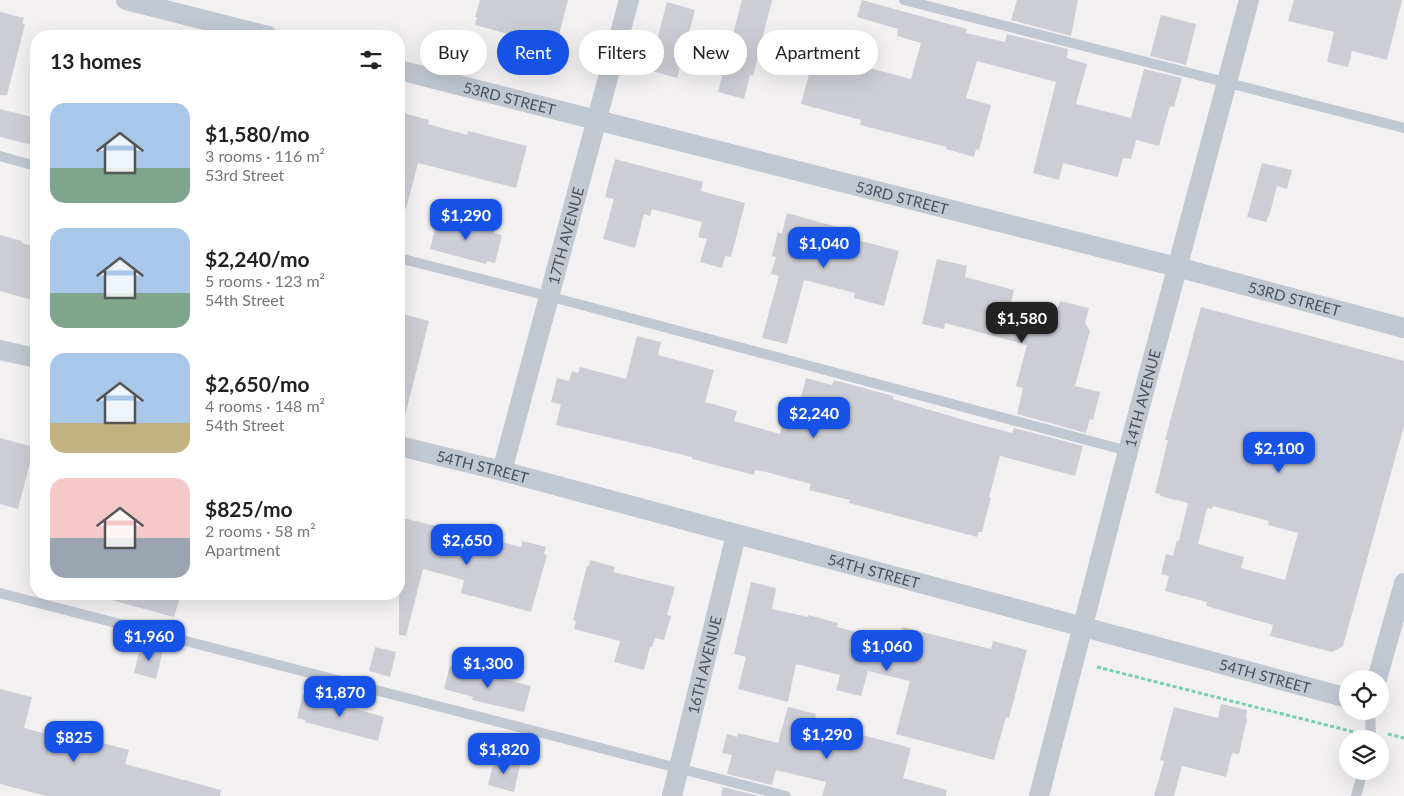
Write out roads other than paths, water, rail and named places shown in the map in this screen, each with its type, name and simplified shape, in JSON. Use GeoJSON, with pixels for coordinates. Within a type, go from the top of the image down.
{"type":"FeatureCollection","features":[{"type":"Feature","properties":{"kind":"street"},"geometry":{"type":"LineString","coordinates":[[126,0],[244,30]]}},
{"type":"Feature","properties":{"kind":"street","name":"17TH AVENUE"},"geometry":{"type":"LineString","coordinates":[[502,471],[629,0]]}},
{"type":"Feature","properties":{"kind":"street","name":"14TH AVENUE"},"geometry":{"type":"LineString","coordinates":[[1039,796],[1128,451],[1248,0]]}},
{"type":"Feature","properties":{"kind":"street","name":"53RD STREET"},"geometry":{"type":"LineString","coordinates":[[405,72],[1177,267],[1404,328]]}},
{"type":"Feature","properties":{"kind":"street"},"geometry":{"type":"LineString","coordinates":[[0,350],[30,357]]}},
{"type":"Feature","properties":{"kind":"street","name":"54TH STREET"},"geometry":{"type":"LineString","coordinates":[[405,447],[502,471],[1339,696]]}},
{"type":"Feature","properties":{"kind":"street","name":"16TH AVENUE"},"geometry":{"type":"LineString","coordinates":[[672,796],[736,535]]}},
{"type":"Feature","properties":{"kind":"street"},"geometry":{"type":"LineString","coordinates":[[1380,670],[1404,583]]}},
{"type":"Feature","properties":{"kind":"lane"},"geometry":{"type":"LineString","coordinates":[[904,0],[1404,128]]}},
{"type":"Feature","properties":{"kind":"lane"},"geometry":{"type":"LineString","coordinates":[[0,156],[30,164]]}},
{"type":"Feature","properties":{"kind":"lane"},"geometry":{"type":"LineString","coordinates":[[405,260],[1128,451]]}},
{"type":"Feature","properties":{"kind":"lane"},"geometry":{"type":"LineString","coordinates":[[0,593],[786,796]]}},
{"type":"Feature","properties":{"kind":"lane"},"geometry":{"type":"LineString","coordinates":[[1356,796],[1360,780]]}}]}
